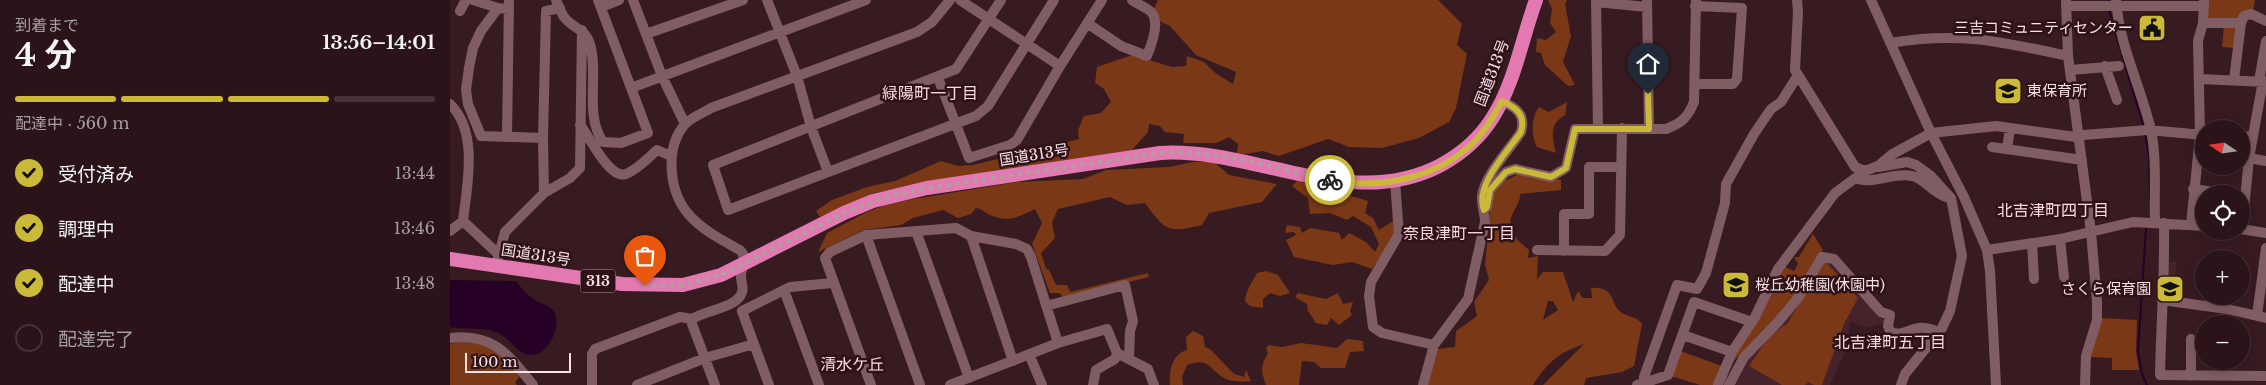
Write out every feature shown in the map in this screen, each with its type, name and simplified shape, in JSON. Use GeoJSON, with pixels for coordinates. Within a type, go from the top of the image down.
{"type":"FeatureCollection","features":[{"type":"Feature","properties":{"kind":"highway","name":"国道313号"},"geometry":{"type":"LineString","coordinates":[[450,259],[497,260],[622,284],[667,286],[697,282],[721,275],[844,213],[888,196],[927,188],[1160,153],[1188,151],[1204,153],[1337,181],[1376,183],[1395,181],[1432,170],[1462,153],[1484,130],[1502,101],[1536,0]]}},
{"type":"Feature","properties":{"kind":"street"},"geometry":{"type":"LineString","coordinates":[[460,11],[466,0]]}},
{"type":"Feature","properties":{"kind":"street"},"geometry":{"type":"LineString","coordinates":[[473,0],[505,6]]}},
{"type":"Feature","properties":{"kind":"street"},"geometry":{"type":"LineString","coordinates":[[619,0],[600,3],[648,134],[657,150],[671,156]]}},
{"type":"Feature","properties":{"kind":"street"},"geometry":{"type":"LineString","coordinates":[[633,0],[662,76],[685,124]]}},
{"type":"Feature","properties":{"kind":"street"},"geometry":{"type":"LineString","coordinates":[[646,34],[744,0]]}},
{"type":"Feature","properties":{"kind":"street"},"geometry":{"type":"LineString","coordinates":[[767,0],[797,76],[811,127],[828,172]]}},
{"type":"Feature","properties":{"kind":"street"},"geometry":{"type":"LineString","coordinates":[[631,88],[866,0]]}},
{"type":"Feature","properties":{"kind":"street"},"geometry":{"type":"LineString","coordinates":[[592,385],[592,354],[596,348],[680,317],[692,319],[700,314],[730,305],[738,300],[743,292],[741,276],[744,254],[704,230],[679,203],[673,179],[671,156],[676,139],[685,124],[712,108],[917,32],[932,22],[950,0]]}},
{"type":"Feature","properties":{"kind":"street"},"geometry":{"type":"LineString","coordinates":[[960,0],[1060,66]]}},
{"type":"Feature","properties":{"kind":"street"},"geometry":{"type":"LineString","coordinates":[[1001,0],[956,69],[938,78],[713,165],[728,210],[976,116],[988,106],[1054,0]]}},
{"type":"Feature","properties":{"kind":"street"},"geometry":{"type":"LineString","coordinates":[[938,78],[969,158],[1010,145],[1022,133],[1060,66],[1102,0]]}},
{"type":"Feature","properties":{"kind":"street"},"geometry":{"type":"LineString","coordinates":[[1087,24],[1121,46],[1147,56],[1153,40],[1154,18],[1152,13],[1132,0]]}},
{"type":"Feature","properties":{"kind":"street"},"geometry":{"type":"LineString","coordinates":[[1797,0],[1798,12],[1794,60],[1798,75],[1855,167],[1865,171]]}},
{"type":"Feature","properties":{"kind":"street"},"geometry":{"type":"LineString","coordinates":[[1871,0],[1931,133],[1964,197],[1987,250],[1990,271],[1996,385]]}},
{"type":"Feature","properties":{"kind":"street"},"geometry":{"type":"LineString","coordinates":[[1598,127],[1596,1],[1647,4],[1649,129]]}},
{"type":"Feature","properties":{"kind":"street"},"geometry":{"type":"LineString","coordinates":[[1484,210],[1487,207],[1490,190],[1506,172],[1515,169],[1551,177],[1566,168],[1575,129],[1598,127],[1666,129],[1683,121],[1688,116],[1694,102],[1696,3],[1742,8],[1738,79],[1733,84],[1695,84]]}},
{"type":"Feature","properties":{"kind":"street"},"geometry":{"type":"LineString","coordinates":[[2085,385],[2086,356],[2097,320],[2091,232],[2074,70],[2068,56],[2066,3],[2113,5],[2204,3],[2203,23],[2198,41],[2201,120]]}},
{"type":"Feature","properties":{"kind":"street"},"geometry":{"type":"LineString","coordinates":[[544,193],[543,138],[546,11],[558,4],[565,18],[582,30],[590,46],[594,120],[600,138],[603,142],[621,143],[648,134]]}},
{"type":"Feature","properties":{"kind":"street"},"geometry":{"type":"LineString","coordinates":[[2113,5],[2154,155],[2165,275],[2162,300],[2160,375],[2266,376]]}},
{"type":"Feature","properties":{"kind":"street"},"geometry":{"type":"LineString","coordinates":[[505,6],[482,31],[473,48],[466,90],[467,98],[481,136],[543,138]]}},
{"type":"Feature","properties":{"kind":"street"},"geometry":{"type":"LineString","coordinates":[[505,6],[507,138]]}},
{"type":"Feature","properties":{"kind":"street"},"geometry":{"type":"LineString","coordinates":[[2234,80],[2241,22],[2244,16],[2251,14],[2266,21]]}},
{"type":"Feature","properties":{"kind":"street"},"geometry":{"type":"LineString","coordinates":[[2203,23],[2241,22]]}},
{"type":"Feature","properties":{"kind":"street"},"geometry":{"type":"LineString","coordinates":[[497,260],[505,232],[544,193],[570,178],[580,168],[582,30]]}},
{"type":"Feature","properties":{"kind":"street"},"geometry":{"type":"LineString","coordinates":[[1890,43],[1938,37],[1975,38],[2068,56]]}},
{"type":"Feature","properties":{"kind":"street"},"geometry":{"type":"LineString","coordinates":[[2250,153],[2263,81],[2266,41]]}},
{"type":"Feature","properties":{"kind":"street"},"geometry":{"type":"LineString","coordinates":[[2105,66],[2117,100]]}},
{"type":"Feature","properties":{"kind":"street"},"geometry":{"type":"LineString","coordinates":[[2074,70],[2119,66]]}},
{"type":"Feature","properties":{"kind":"street"},"geometry":{"type":"LineString","coordinates":[[1639,384],[1668,376],[1694,302],[1694,296],[1706,273],[1725,203],[1726,184],[1771,108],[1781,102],[1798,75]]}},
{"type":"Feature","properties":{"kind":"street"},"geometry":{"type":"LineString","coordinates":[[2200,79],[2263,81]]}},
{"type":"Feature","properties":{"kind":"street"},"geometry":{"type":"LineString","coordinates":[[467,98],[464,108],[467,128],[467,171],[463,221],[497,260]]}},
{"type":"Feature","properties":{"kind":"street"},"geometry":{"type":"LineString","coordinates":[[1423,385],[1434,345],[1468,299],[1485,222],[1484,210],[1481,204],[1484,188],[1521,132],[1524,123],[1522,116],[1517,111],[1502,101]]}},
{"type":"Feature","properties":{"kind":"street"},"geometry":{"type":"LineString","coordinates":[[450,104],[466,134]]}},
{"type":"Feature","properties":{"kind":"street"},"geometry":{"type":"LineString","coordinates":[[580,125],[599,155],[617,173],[624,174],[632,170],[657,150]]}},
{"type":"Feature","properties":{"kind":"street"},"geometry":{"type":"LineString","coordinates":[[1718,385],[1732,352],[1752,322],[1778,269],[1835,193],[1857,179],[1865,171],[1878,166],[1892,155],[1931,133],[1996,126],[2076,137],[2080,135],[2146,131],[2195,134]]}},
{"type":"Feature","properties":{"kind":"street"},"geometry":{"type":"LineString","coordinates":[[1536,250],[1605,251],[1620,235],[1622,128]]}},
{"type":"Feature","properties":{"kind":"street"},"geometry":{"type":"LineString","coordinates":[[2007,149],[2010,128]]}},
{"type":"Feature","properties":{"kind":"street"},"geometry":{"type":"LineString","coordinates":[[1992,147],[2082,160]]}},
{"type":"Feature","properties":{"kind":"street"},"geometry":{"type":"LineString","coordinates":[[2250,158],[2266,161]]}},
{"type":"Feature","properties":{"kind":"street"},"geometry":{"type":"LineString","coordinates":[[1878,166],[1880,168],[1907,162],[1916,165],[1931,176],[1951,198],[1962,256],[1950,311],[1940,332],[1904,374],[1901,385]]}},
{"type":"Feature","properties":{"kind":"street"},"geometry":{"type":"LineString","coordinates":[[1564,250],[1564,214],[1589,214],[1589,167],[1621,167]]}},
{"type":"Feature","properties":{"kind":"street"},"geometry":{"type":"LineString","coordinates":[[1857,179],[1878,181],[1910,175],[1918,177],[1938,195],[1955,200],[1964,197]]}},
{"type":"Feature","properties":{"kind":"street"},"geometry":{"type":"LineString","coordinates":[[2191,226],[2195,175]]}},
{"type":"Feature","properties":{"kind":"street"},"geometry":{"type":"LineString","coordinates":[[1395,181],[1399,234],[1371,282],[1369,296],[1372,327],[1382,333],[1434,345]]}},
{"type":"Feature","properties":{"kind":"street"},"geometry":{"type":"LineString","coordinates":[[450,231],[463,221]]}},
{"type":"Feature","properties":{"kind":"street"},"geometry":{"type":"LineString","coordinates":[[1987,250],[2060,239],[2133,222],[2195,226]]}},
{"type":"Feature","properties":{"kind":"street"},"geometry":{"type":"LineString","coordinates":[[871,385],[832,283],[825,258],[830,252],[866,235],[956,228],[971,236],[1016,244],[1027,249],[1058,343]]}},
{"type":"Feature","properties":{"kind":"street"},"geometry":{"type":"LineString","coordinates":[[2250,230],[2266,233]]}},
{"type":"Feature","properties":{"kind":"street"},"geometry":{"type":"LineString","coordinates":[[916,231],[969,378]]}},
{"type":"Feature","properties":{"kind":"street"},"geometry":{"type":"LineString","coordinates":[[866,235],[920,385]]}},
{"type":"Feature","properties":{"kind":"street"},"geometry":{"type":"LineString","coordinates":[[971,236],[1012,361]]}},
{"type":"Feature","properties":{"kind":"street"},"geometry":{"type":"LineString","coordinates":[[2060,239],[2064,277]]}},
{"type":"Feature","properties":{"kind":"street"},"geometry":{"type":"LineString","coordinates":[[2032,244],[2034,279]]}},
{"type":"Feature","properties":{"kind":"street"},"geometry":{"type":"LineString","coordinates":[[2162,300],[2228,309],[2261,317],[2266,248]]}},
{"type":"Feature","properties":{"kind":"street"},"geometry":{"type":"LineString","coordinates":[[1728,385],[1744,357],[1798,298],[1822,257],[1834,259],[1881,312],[1890,315],[1888,326],[1890,331],[1902,334],[1916,328],[1925,328],[1940,332]]}},
{"type":"Feature","properties":{"kind":"street"},"geometry":{"type":"LineString","coordinates":[[769,385],[742,311],[790,287],[832,283]]}},
{"type":"Feature","properties":{"kind":"street"},"geometry":{"type":"LineString","coordinates":[[1046,306],[1125,285],[1133,320],[1130,331],[1129,359]]}},
{"type":"Feature","properties":{"kind":"street"},"geometry":{"type":"LineString","coordinates":[[1639,384],[1644,377],[1677,285],[1697,289]]}},
{"type":"Feature","properties":{"kind":"street"},"geometry":{"type":"LineString","coordinates":[[784,290],[818,385]]}},
{"type":"Feature","properties":{"kind":"street"},"geometry":{"type":"LineString","coordinates":[[1694,302],[1752,322]]}},
{"type":"Feature","properties":{"kind":"street"},"geometry":{"type":"LineString","coordinates":[[692,319],[692,324],[715,385]]}},
{"type":"Feature","properties":{"kind":"street"},"geometry":{"type":"LineString","coordinates":[[950,385],[1058,343],[1107,328],[1117,353],[1148,369],[1154,385]]}},
{"type":"Feature","properties":{"kind":"street"},"geometry":{"type":"LineString","coordinates":[[1682,335],[1732,352]]}},
{"type":"Feature","properties":{"kind":"street"},"geometry":{"type":"LineString","coordinates":[[450,338],[465,336],[484,339],[499,346],[533,385]]}},
{"type":"Feature","properties":{"kind":"street"},"geometry":{"type":"LineString","coordinates":[[2191,339],[2191,376]]}},
{"type":"Feature","properties":{"kind":"street"},"geometry":{"type":"LineString","coordinates":[[637,385],[657,382],[705,358],[754,344]]}},
{"type":"Feature","properties":{"kind":"street"},"geometry":{"type":"LineString","coordinates":[[1093,385],[1096,370],[1114,359],[1117,353]]}},
{"type":"Feature","properties":{"kind":"street"},"geometry":{"type":"LineString","coordinates":[[1029,354],[1042,385]]}},
{"type":"Feature","properties":{"kind":"shaded area"},"geometry":{"type":"Polygon","coordinates":[[[1158,0],[1438,0],[1462,24],[1457,45],[1467,54],[1456,108],[1449,122],[1419,138],[1382,148],[1349,147],[1328,139],[1279,156],[1263,151],[1246,154],[1237,153],[1238,144],[1229,137],[1216,143],[1183,143],[1184,134],[1165,132],[1160,126],[1149,124],[1148,132],[1132,150],[874,193],[820,217],[816,211],[832,200],[867,187],[895,181],[941,161],[958,166],[973,165],[1079,139],[1078,130],[1084,116],[1101,113],[1111,102],[1104,89],[1095,83],[1097,67],[1132,55],[1172,67],[1186,66],[1187,56],[1204,62],[1214,72],[1233,84],[1236,72],[1196,55],[1170,26],[1161,22],[1154,9],[1158,0]]]}},
{"type":"Feature","properties":{"kind":"shaded area"},"geometry":{"type":"Polygon","coordinates":[[[1548,0],[1567,0],[1565,4],[1571,36],[1563,62],[1575,85],[1568,86],[1545,65],[1541,53],[1536,52],[1537,38],[1546,40],[1556,32],[1550,23],[1552,9],[1548,0]]]}},
{"type":"Feature","properties":{"kind":"shaded area"},"geometry":{"type":"Polygon","coordinates":[[[2208,0],[2255,0],[2253,11],[2248,11],[2236,19],[2208,19],[2208,0]]]}},
{"type":"Feature","properties":{"kind":"shaded area"},"geometry":{"type":"Polygon","coordinates":[[[2224,25],[2237,25],[2235,48],[2222,47],[2224,25]]]}},
{"type":"Feature","properties":{"kind":"shaded area"},"geometry":{"type":"Polygon","coordinates":[[[1567,102],[1565,115],[1556,122],[1553,131],[1556,153],[1537,147],[1533,127],[1536,111],[1539,107],[1549,112],[1567,102]]]}},
{"type":"Feature","properties":{"kind":"shaded area"},"geometry":{"type":"Polygon","coordinates":[[[1193,162],[1214,162],[1229,175],[1277,184],[1262,202],[1209,213],[1202,225],[1182,229],[1169,228],[1164,225],[1145,203],[1127,205],[1110,197],[1058,209],[1052,222],[1055,238],[1041,253],[1046,269],[1049,270],[1056,285],[1067,285],[1070,292],[1148,273],[1149,277],[1064,298],[1059,293],[1050,293],[1032,244],[1042,223],[1035,209],[1018,217],[1008,219],[990,215],[976,208],[971,214],[958,218],[943,210],[913,218],[901,225],[864,230],[818,252],[827,233],[885,205],[1017,182],[1083,179],[1106,170],[1169,167],[1193,162]]]}},
{"type":"Feature","properties":{"kind":"shaded area"},"geometry":{"type":"Polygon","coordinates":[[[1519,174],[1561,180],[1561,190],[1520,194],[1510,222],[1510,228],[1515,237],[1529,250],[1528,258],[1538,256],[1537,279],[1543,272],[1563,272],[1573,302],[1578,291],[1583,298],[1592,298],[1591,288],[1599,288],[1609,293],[1618,310],[1640,321],[1642,324],[1634,366],[1622,372],[1586,378],[1584,385],[1543,385],[1584,344],[1554,359],[1533,385],[1427,385],[1438,349],[1455,347],[1456,331],[1477,316],[1474,302],[1489,280],[1485,265],[1490,216],[1489,205],[1494,190],[1500,183],[1519,174]],[[1548,301],[1543,320],[1558,310],[1553,301],[1548,301]]]}},
{"type":"Feature","properties":{"kind":"shaded area"},"geometry":{"type":"Polygon","coordinates":[[[1297,181],[1336,189],[1368,201],[1365,213],[1373,218],[1379,230],[1393,221],[1395,236],[1372,269],[1352,262],[1333,265],[1294,257],[1286,240],[1296,235],[1294,232],[1285,233],[1287,225],[1300,227],[1302,233],[1310,228],[1339,233],[1342,240],[1349,233],[1366,242],[1375,252],[1379,244],[1371,227],[1353,216],[1347,220],[1330,213],[1310,214],[1308,198],[1292,186],[1297,181]]]}},
{"type":"Feature","properties":{"kind":"shaded area"},"geometry":{"type":"Polygon","coordinates":[[[1813,234],[1823,250],[1797,295],[1768,329],[1765,328],[1728,367],[1785,267],[1794,271],[1798,264],[1794,257],[1799,257],[1813,234]]]}},
{"type":"Feature","properties":{"kind":"shaded area"},"geometry":{"type":"Polygon","coordinates":[[[1827,258],[1888,315],[1887,322],[1867,328],[1851,322],[1844,354],[1830,385],[1733,385],[1751,354],[1827,258]]]}},
{"type":"Feature","properties":{"kind":"shaded area"},"geometry":{"type":"Polygon","coordinates":[[[1825,261],[1858,298],[1844,324],[1822,385],[1814,385],[1808,382],[1805,385],[1782,385],[1749,366],[1770,335],[1787,324],[1825,261]]]}},
{"type":"Feature","properties":{"kind":"shaded area","name":"さくら保育園"},"geometry":{"type":"Polygon","coordinates":[[[2167,262],[2177,262],[2173,299],[2164,298],[2167,262]]]}},
{"type":"Feature","properties":{"kind":"shaded area"},"geometry":{"type":"Polygon","coordinates":[[[1266,271],[1278,275],[1290,293],[1280,296],[1270,293],[1263,299],[1263,308],[1250,306],[1245,301],[1248,290],[1257,273],[1266,271]]]}},
{"type":"Feature","properties":{"kind":"shaded area"},"geometry":{"type":"Polygon","coordinates":[[[450,280],[516,281],[530,296],[554,312],[556,318],[555,333],[542,351],[530,355],[519,350],[496,332],[483,329],[450,327],[450,280]]]}},
{"type":"Feature","properties":{"kind":"shaded area"},"geometry":{"type":"Polygon","coordinates":[[[1298,293],[1326,299],[1338,293],[1343,304],[1353,302],[1350,311],[1352,315],[1339,325],[1331,318],[1327,325],[1316,323],[1308,311],[1307,304],[1295,297],[1298,293]]]}},
{"type":"Feature","properties":{"kind":"shaded area"},"geometry":{"type":"Polygon","coordinates":[[[2102,318],[2137,320],[2136,352],[2139,370],[2112,370],[2112,358],[2091,357],[2102,318]]]}},
{"type":"Feature","properties":{"kind":"shaded area"},"geometry":{"type":"Polygon","coordinates":[[[1193,331],[1203,336],[1205,347],[1210,349],[1234,374],[1244,377],[1246,370],[1251,381],[1227,379],[1208,365],[1200,362],[1187,365],[1182,377],[1183,385],[1170,385],[1170,374],[1175,359],[1187,350],[1186,337],[1193,331]]]}},
{"type":"Feature","properties":{"kind":"shaded area"},"geometry":{"type":"Polygon","coordinates":[[[1347,339],[1363,341],[1364,351],[1350,352],[1345,368],[1321,368],[1314,362],[1302,361],[1299,385],[1266,385],[1262,369],[1268,354],[1266,348],[1269,345],[1282,347],[1301,343],[1337,348],[1347,339]]]}},
{"type":"Feature","properties":{"kind":"shaded area"},"geometry":{"type":"Polygon","coordinates":[[[458,342],[487,346],[500,353],[520,375],[515,383],[517,385],[450,385],[450,344],[458,342]]]}},
{"type":"Feature","properties":{"kind":"shaded area"},"geometry":{"type":"Polygon","coordinates":[[[1680,351],[1722,366],[1714,385],[1700,385],[1671,376],[1680,351]]]}},
{"type":"Feature","properties":{"kind":"waterway"},"geometry":{"type":"LineString","coordinates":[[2109,10],[2121,51]]}},
{"type":"Feature","properties":{"kind":"waterway"},"geometry":{"type":"LineString","coordinates":[[2122,55],[2144,127]]}},
{"type":"Feature","properties":{"kind":"waterway"},"geometry":{"type":"LineString","coordinates":[[2145,134],[2149,154],[2150,199]]}},
{"type":"Feature","properties":{"kind":"waterway"},"geometry":{"type":"LineString","coordinates":[[2146,228],[2138,351],[2142,374],[2147,385]]}},
{"type":"Feature","properties":{"kind":"way so far"},"geometry":{"type":"LineString","coordinates":[[645,286],[683,285],[721,275],[844,213],[873,201],[904,192],[946,185],[1160,153],[1188,151],[1330,180]]}},
{"type":"Feature","properties":{"kind":"place","name":"三吉コミュニティセンター"},"geometry":{"type":"Point","coordinates":[2152,28]}},
{"type":"Feature","properties":{"kind":"place","name":"東保育所"},"geometry":{"type":"Point","coordinates":[2008,91]}},
{"type":"Feature","properties":{"kind":"place","name":"桜丘幼稚園(休園中)"},"geometry":{"type":"Point","coordinates":[1736,285]}},
{"type":"Feature","properties":{"kind":"place","name":"さくら保育園"},"geometry":{"type":"Point","coordinates":[2170,289]}},
{"type":"Feature","properties":{"kind":"district","name":"緑陽町一丁目"},"geometry":{"type":"Point","coordinates":[930,93]}},
{"type":"Feature","properties":{"kind":"district","name":"北吉津町四丁目"},"geometry":{"type":"Point","coordinates":[2053,210]}},
{"type":"Feature","properties":{"kind":"district","name":"奈良津町一丁目"},"geometry":{"type":"Point","coordinates":[1459,233]}},
{"type":"Feature","properties":{"kind":"district","name":"北吉津町五丁目"},"geometry":{"type":"Point","coordinates":[1890,342]}},
{"type":"Feature","properties":{"kind":"district","name":"清水ケ丘"},"geometry":{"type":"Point","coordinates":[852,364]}},
{"type":"Feature","properties":{"kind":"route"},"geometry":{"type":"LineString","coordinates":[[1330,180],[1376,183],[1395,181],[1432,170],[1462,153],[1474,142],[1494,116],[1502,101],[1512,106],[1522,116],[1524,123],[1521,132],[1486,182],[1481,204],[1484,210],[1487,207],[1490,190],[1506,172],[1515,169],[1551,177],[1566,168],[1572,135],[1575,129],[1581,127],[1649,129],[1648,94]]}}]}
